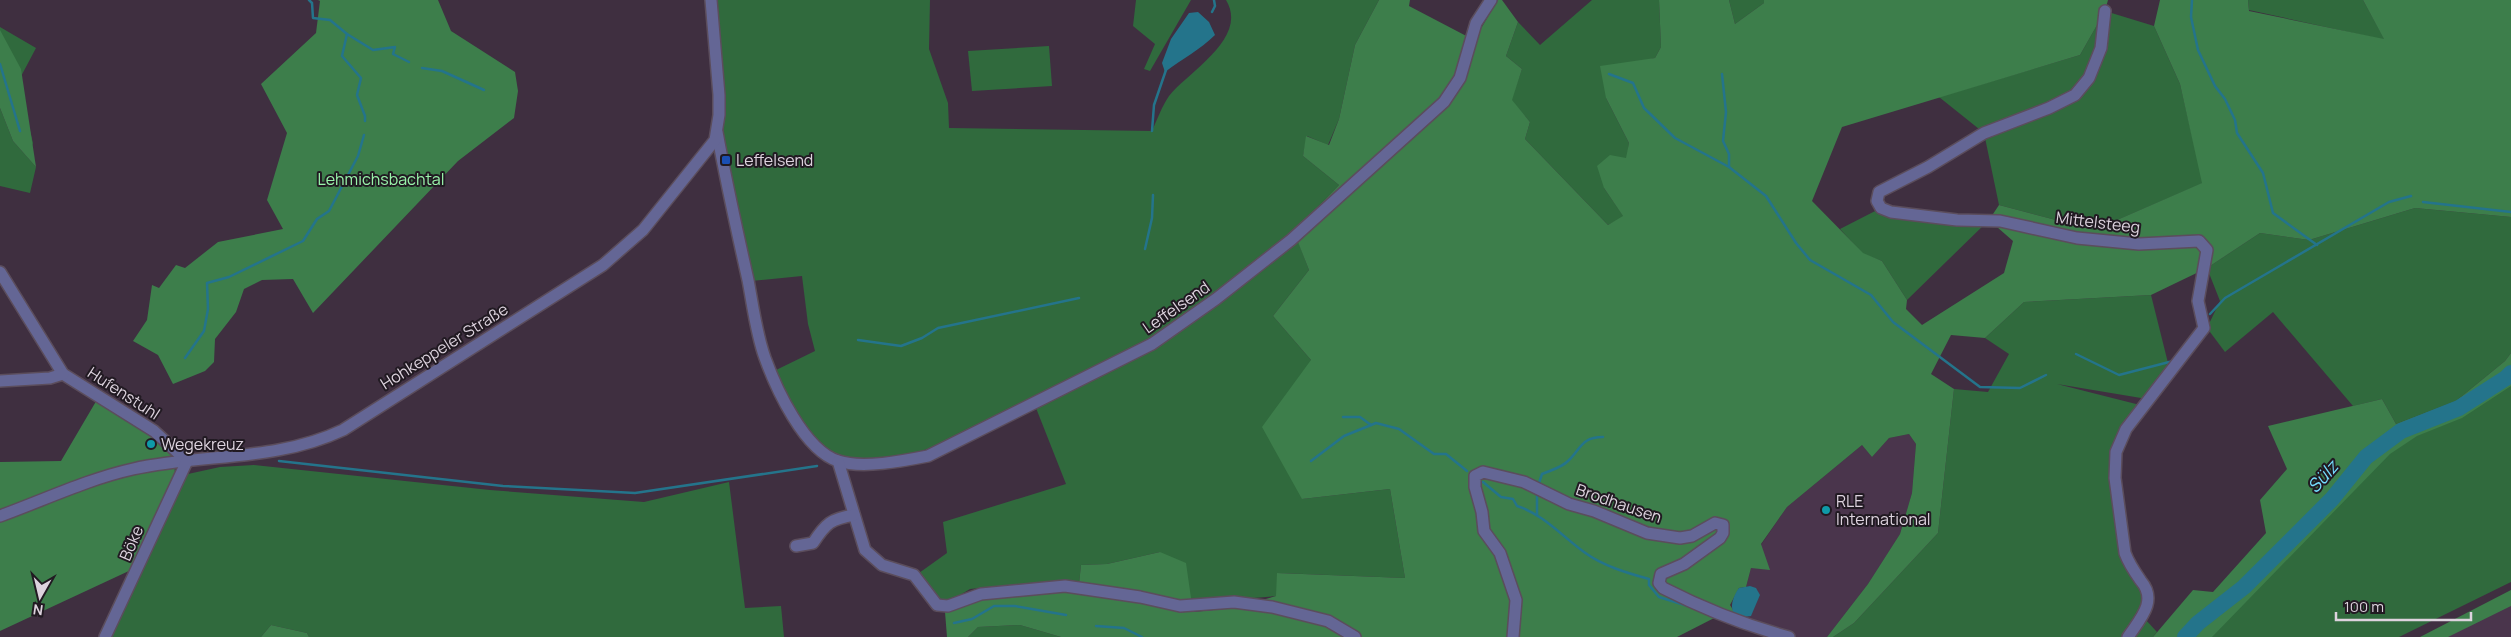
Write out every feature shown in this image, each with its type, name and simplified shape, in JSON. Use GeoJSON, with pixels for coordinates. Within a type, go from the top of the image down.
{"type":"FeatureCollection","features":[{"type":"Feature","properties":{"kind":"street","name":"Hohkeppeler Straße"},"geometry":{"type":"LineString","coordinates":[[0,516],[82,485],[133,469],[293,449],[319,441],[342,430],[618,254],[643,230],[711,147],[717,132],[719,95],[711,0]]}},
{"type":"Feature","properties":{"kind":"street","name":"Leffelsend"},"geometry":{"type":"LineString","coordinates":[[838,462],[880,463],[928,456],[1152,344],[1216,299],[1317,219],[1444,102],[1454,89],[1476,23],[1492,0]]}},
{"type":"Feature","properties":{"kind":"street","name":"Mittelsteeg"},"geometry":{"type":"LineString","coordinates":[[2104,11],[2101,48],[2089,78],[2075,95],[2049,108],[1984,133],[1928,167],[1879,192],[1877,201],[1881,208],[1891,212],[1957,220],[2000,221],[2077,238],[2139,244],[2199,241],[2204,244],[2207,253],[2198,301],[2204,328],[2126,430],[2116,452],[2115,478],[2128,564],[2145,585],[2150,600],[2143,615],[2128,637]]}},
{"type":"Feature","properties":{"kind":"street"},"geometry":{"type":"LineString","coordinates":[[717,132],[765,356],[779,391],[792,415],[823,452],[838,462],[865,550],[882,565],[914,576],[934,603],[943,607],[981,594],[1065,586],[1140,597],[1180,606],[1234,602],[1272,607],[1328,621],[1355,637]]}},
{"type":"Feature","properties":{"kind":"street","name":"Hufenstuhl"},"geometry":{"type":"LineString","coordinates":[[0,272],[64,374],[154,431],[187,461]]}},
{"type":"Feature","properties":{"kind":"street","name":"Hufenstuhl"},"geometry":{"type":"LineString","coordinates":[[0,381],[50,378],[64,374]]}},
{"type":"Feature","properties":{"kind":"street","name":"Böke"},"geometry":{"type":"LineString","coordinates":[[105,637],[187,461]]}},
{"type":"Feature","properties":{"kind":"street","name":"Brodhausen"},"geometry":{"type":"LineString","coordinates":[[1513,637],[1516,600],[1500,553],[1484,531],[1482,512],[1474,487],[1475,476],[1483,472],[1524,482],[1569,504],[1594,511],[1647,533],[1680,538],[1692,536],[1715,523],[1723,525],[1724,533],[1720,538],[1684,564],[1661,574],[1659,583],[1663,588],[1720,615],[1749,627],[1789,637]]}},
{"type":"Feature","properties":{"kind":"street"},"geometry":{"type":"LineString","coordinates":[[796,546],[812,543],[826,524],[854,515]]}},
{"type":"Feature","properties":{"kind":"shaded area"},"geometry":{"type":"Polygon","coordinates":[[[1909,434],[1916,444],[1912,493],[1900,534],[1868,584],[1827,637],[1789,637],[1732,616],[1735,613],[1751,615],[1760,595],[1750,586],[1746,587],[1751,568],[1761,545],[1787,507],[1862,445],[1872,457],[1889,438],[1909,434]]]}},
{"type":"Feature","properties":{"kind":"shaded area"},"geometry":{"type":"Polygon","coordinates":[[[2511,603],[2511,637],[2442,637],[2511,603]]]}},
{"type":"Feature","properties":{"kind":"green space","name":"Lehmichsbachtal"},"geometry":{"type":"Polygon","coordinates":[[[318,0],[438,0],[451,31],[515,72],[518,91],[514,118],[458,161],[313,313],[293,279],[262,280],[244,289],[236,312],[215,339],[214,362],[205,371],[173,384],[158,355],[133,341],[147,320],[152,285],[159,288],[176,265],[185,268],[218,242],[283,229],[267,200],[287,133],[261,84],[316,33],[320,1],[318,0]]]}},
{"type":"Feature","properties":{"kind":"green space"},"geometry":{"type":"Polygon","coordinates":[[[716,0],[930,0],[929,49],[948,103],[949,128],[1152,131],[1169,96],[1214,53],[1230,28],[1231,14],[1226,0],[1379,0],[1355,45],[1339,119],[1328,145],[1307,136],[1303,156],[1339,185],[1294,232],[1213,296],[1149,340],[931,448],[909,454],[864,459],[839,456],[821,445],[798,414],[774,371],[815,351],[808,324],[802,276],[751,281],[723,138],[724,87],[716,0]]]}},
{"type":"Feature","properties":{"kind":"green space"},"geometry":{"type":"Polygon","coordinates":[[[1136,0],[1191,0],[1150,71],[1144,69],[1155,44],[1133,26],[1136,0]]]}},
{"type":"Feature","properties":{"kind":"green space"},"geometry":{"type":"Polygon","coordinates":[[[1379,0],[1410,0],[1409,6],[1474,40],[1498,0],[1502,0],[1518,22],[1506,56],[1522,69],[1512,100],[1530,122],[1525,139],[1608,225],[1623,216],[1604,188],[1597,166],[1610,155],[1626,158],[1629,143],[1606,98],[1600,66],[1655,58],[1661,47],[1659,0],[1729,0],[1735,24],[1764,3],[1764,0],[2108,0],[2105,11],[2080,55],[1842,127],[1812,201],[1863,253],[1882,261],[1907,300],[1906,309],[1922,325],[2004,273],[2013,241],[1989,220],[1999,205],[2094,230],[2202,183],[2180,84],[2154,26],[2160,0],[2248,0],[2249,11],[2384,39],[2363,0],[2511,0],[2511,217],[2415,208],[2309,240],[2260,233],[2207,268],[2151,295],[2024,302],[1985,338],[1951,335],[1931,374],[1954,389],[1938,533],[1854,623],[1833,637],[1827,637],[1868,584],[1900,534],[1912,493],[1916,444],[1909,434],[1889,438],[1872,457],[1862,445],[1787,507],[1761,544],[1770,570],[1751,568],[1746,587],[1739,588],[1730,605],[1735,613],[1732,616],[1720,615],[1677,637],[1061,637],[1020,625],[978,627],[968,637],[947,637],[945,612],[960,605],[1004,594],[1065,590],[1078,593],[1081,565],[1107,564],[1160,552],[1186,563],[1193,612],[1234,608],[1276,596],[1277,573],[1405,578],[1390,489],[1302,499],[1262,427],[1311,360],[1273,316],[1309,270],[1294,232],[1339,185],[1303,156],[1306,136],[1329,145],[1339,119],[1355,45],[1379,0]]]}},
{"type":"Feature","properties":{"kind":"green space"},"geometry":{"type":"Polygon","coordinates":[[[1592,0],[1659,0],[1661,47],[1655,58],[1635,63],[1606,98],[1629,143],[1627,159],[1604,188],[1624,217],[1608,225],[1525,139],[1530,122],[1511,100],[1522,69],[1506,56],[1518,22],[1540,45],[1592,0]]]}},
{"type":"Feature","properties":{"kind":"green space"},"geometry":{"type":"Polygon","coordinates":[[[1729,0],[1764,0],[1764,3],[1735,24],[1729,0]]]}},
{"type":"Feature","properties":{"kind":"green space"},"geometry":{"type":"Polygon","coordinates":[[[2248,0],[2363,0],[2385,40],[2249,10],[2248,0]]]}},
{"type":"Feature","properties":{"kind":"green space"},"geometry":{"type":"Polygon","coordinates":[[[2105,11],[2154,26],[2180,84],[2203,183],[2094,230],[1999,205],[1984,133],[1939,97],[2080,55],[2105,11]]]}},
{"type":"Feature","properties":{"kind":"green space"},"geometry":{"type":"Polygon","coordinates":[[[0,27],[36,48],[18,82],[33,143],[31,148],[0,98],[0,27]]]}},
{"type":"Feature","properties":{"kind":"green space"},"geometry":{"type":"Polygon","coordinates":[[[0,30],[21,69],[36,167],[13,141],[0,108],[0,30]]]}},
{"type":"Feature","properties":{"kind":"green space"},"geometry":{"type":"Polygon","coordinates":[[[1049,46],[1052,86],[972,91],[968,51],[1049,46]]]}},
{"type":"Feature","properties":{"kind":"green space"},"geometry":{"type":"Polygon","coordinates":[[[0,108],[13,141],[36,167],[30,193],[0,186],[0,108]]]}},
{"type":"Feature","properties":{"kind":"green space"},"geometry":{"type":"Polygon","coordinates":[[[1881,208],[1989,220],[1907,300],[1882,261],[1863,254],[1840,229],[1881,208]]]}},
{"type":"Feature","properties":{"kind":"green space"},"geometry":{"type":"Polygon","coordinates":[[[2415,208],[2511,217],[2511,353],[2505,361],[2456,401],[2396,424],[2382,399],[2353,406],[2273,312],[2225,352],[2207,328],[2220,301],[2207,268],[2260,233],[2309,240],[2415,208]]]}},
{"type":"Feature","properties":{"kind":"green space"},"geometry":{"type":"Polygon","coordinates":[[[1298,241],[1309,270],[1273,316],[1311,360],[1302,499],[1390,489],[1405,578],[1278,573],[1277,596],[1191,603],[1160,552],[1107,564],[1081,565],[1079,584],[1061,580],[970,589],[950,601],[941,600],[934,595],[919,573],[947,553],[943,522],[1066,484],[1036,408],[1156,348],[1220,303],[1298,241]]]}},
{"type":"Feature","properties":{"kind":"green space"},"geometry":{"type":"Polygon","coordinates":[[[2151,295],[2170,371],[2147,399],[2057,384],[2140,405],[2118,439],[2121,552],[2144,597],[2139,612],[2122,637],[1833,637],[1854,623],[1938,533],[1954,389],[1988,392],[2009,354],[1985,338],[2024,302],[2151,295]]]}},
{"type":"Feature","properties":{"kind":"green space"},"geometry":{"type":"Polygon","coordinates":[[[2511,353],[2511,386],[2462,418],[2417,436],[2390,454],[2212,637],[2153,637],[2193,590],[2213,592],[2266,533],[2260,500],[2287,469],[2268,426],[2382,399],[2396,424],[2456,401],[2505,361],[2511,353]]]}},
{"type":"Feature","properties":{"kind":"green space"},"geometry":{"type":"Polygon","coordinates":[[[2511,384],[2511,582],[2399,637],[2209,637],[2401,440],[2511,384]]]}},
{"type":"Feature","properties":{"kind":"green space"},"geometry":{"type":"Polygon","coordinates":[[[98,398],[147,429],[174,455],[175,475],[131,570],[0,631],[0,462],[61,461],[98,398]]]}},
{"type":"Feature","properties":{"kind":"green space"},"geometry":{"type":"Polygon","coordinates":[[[254,465],[490,490],[644,502],[729,482],[745,608],[781,606],[784,637],[309,637],[307,633],[271,625],[261,637],[107,637],[139,577],[188,474],[220,467],[254,465]]]}},
{"type":"Feature","properties":{"kind":"green space"},"geometry":{"type":"Polygon","coordinates":[[[2511,590],[2511,606],[2448,637],[2420,637],[2511,590]]]}},
{"type":"Feature","properties":{"kind":"green space"},"geometry":{"type":"Polygon","coordinates":[[[2145,619],[2157,632],[2153,637],[2132,637],[2145,619]]]}},
{"type":"Feature","properties":{"kind":"green space"},"geometry":{"type":"Polygon","coordinates":[[[271,625],[307,633],[309,637],[261,637],[271,625]]]}},
{"type":"Feature","properties":{"kind":"green space"},"geometry":{"type":"Polygon","coordinates":[[[1020,625],[1061,637],[968,637],[978,627],[1020,625]]]}},
{"type":"Feature","properties":{"kind":"water"},"geometry":{"type":"Polygon","coordinates":[[[1198,12],[1209,22],[1215,35],[1165,72],[1162,63],[1171,39],[1189,13],[1198,12]]]}},
{"type":"Feature","properties":{"kind":"water"},"geometry":{"type":"Polygon","coordinates":[[[1750,586],[1756,588],[1760,595],[1751,616],[1738,616],[1732,609],[1733,599],[1739,588],[1750,586]]]}},
{"type":"Feature","properties":{"kind":"waterway"},"geometry":{"type":"LineString","coordinates":[[309,0],[312,3],[313,18],[330,20],[347,34],[342,56],[361,78],[357,95],[365,121]]}},
{"type":"Feature","properties":{"kind":"waterway"},"geometry":{"type":"LineString","coordinates":[[1212,12],[1215,6],[1214,0]]}},
{"type":"Feature","properties":{"kind":"waterway"},"geometry":{"type":"LineString","coordinates":[[2192,0],[2191,17],[2198,50],[2215,86],[2225,99],[2235,120],[2237,133],[2263,173],[2273,213],[2317,245]]}},
{"type":"Feature","properties":{"kind":"waterway"},"geometry":{"type":"LineString","coordinates":[[347,34],[373,50],[395,47],[393,54],[409,62]]}},
{"type":"Feature","properties":{"kind":"waterway"},"geometry":{"type":"LineString","coordinates":[[0,64],[20,131]]}},
{"type":"Feature","properties":{"kind":"waterway"},"geometry":{"type":"LineString","coordinates":[[422,68],[442,71],[484,90]]}},
{"type":"Feature","properties":{"kind":"waterway"},"geometry":{"type":"LineString","coordinates":[[1152,131],[1154,105],[1166,70]]}},
{"type":"Feature","properties":{"kind":"waterway"},"geometry":{"type":"LineString","coordinates":[[1609,74],[1633,83],[1644,108],[1675,138],[1729,167],[1766,196],[1796,243],[1810,260],[1871,295],[1893,322],[1980,387],[2020,388],[2046,375]]}},
{"type":"Feature","properties":{"kind":"waterway"},"geometry":{"type":"LineString","coordinates":[[1722,74],[1726,112],[1723,141],[1729,154],[1729,167]]}},
{"type":"Feature","properties":{"kind":"waterway"},"geometry":{"type":"LineString","coordinates":[[185,358],[204,331],[208,309],[207,283],[229,277],[303,241],[317,219],[329,211],[358,156],[364,135]]}},
{"type":"Feature","properties":{"kind":"waterway"},"geometry":{"type":"LineString","coordinates":[[1145,249],[1152,218],[1153,195]]}},
{"type":"Feature","properties":{"kind":"waterway"},"geometry":{"type":"LineString","coordinates":[[2210,314],[2225,298],[2389,202],[2411,196]]}},
{"type":"Feature","properties":{"kind":"waterway"},"geometry":{"type":"LineString","coordinates":[[2423,202],[2511,212]]}},
{"type":"Feature","properties":{"kind":"waterway"},"geometry":{"type":"LineString","coordinates":[[858,340],[901,346],[922,338],[938,328],[1079,298]]}},
{"type":"Feature","properties":{"kind":"waterway"},"geometry":{"type":"LineString","coordinates":[[2076,354],[2119,375],[2173,361]]}},
{"type":"Feature","properties":{"kind":"waterway","name":"Sülz"},"geometry":{"type":"LineString","coordinates":[[2185,637],[2198,623],[2244,587],[2332,499],[2366,457],[2401,431],[2459,408],[2511,373]]}},
{"type":"Feature","properties":{"kind":"waterway"},"geometry":{"type":"LineString","coordinates":[[1343,417],[1360,417],[1371,425]]}},
{"type":"Feature","properties":{"kind":"waterway"},"geometry":{"type":"LineString","coordinates":[[1311,461],[1344,436],[1376,423],[1399,429],[1434,454],[1446,454],[1467,471]]}},
{"type":"Feature","properties":{"kind":"waterway"},"geometry":{"type":"LineString","coordinates":[[1539,483],[1542,474],[1565,463],[1586,441],[1603,437]]}},
{"type":"Feature","properties":{"kind":"waterway"},"geometry":{"type":"LineString","coordinates":[[279,461],[503,486],[635,493],[817,466]]}},
{"type":"Feature","properties":{"kind":"waterway"},"geometry":{"type":"LineString","coordinates":[[1483,482],[1501,497],[1513,499],[1517,506],[1544,520],[1591,557],[1615,568],[1649,579],[1649,585],[1659,597],[1691,607]]}},
{"type":"Feature","properties":{"kind":"waterway"},"geometry":{"type":"LineString","coordinates":[[1537,494],[1537,515]]}},
{"type":"Feature","properties":{"kind":"waterway"},"geometry":{"type":"LineString","coordinates":[[954,623],[972,619],[994,606],[1015,606],[1066,615]]}},
{"type":"Feature","properties":{"kind":"waterway"},"geometry":{"type":"LineString","coordinates":[[1096,626],[1124,628],[1142,637]]}},
{"type":"Feature","properties":{"kind":"place","name":"Leffelsend"},"geometry":{"type":"Point","coordinates":[726,160]}},
{"type":"Feature","properties":{"kind":"place","name":"Wegekreuz"},"geometry":{"type":"Point","coordinates":[151,444]}},
{"type":"Feature","properties":{"kind":"place","name":"RLE International"},"geometry":{"type":"Point","coordinates":[1826,510]}}]}
